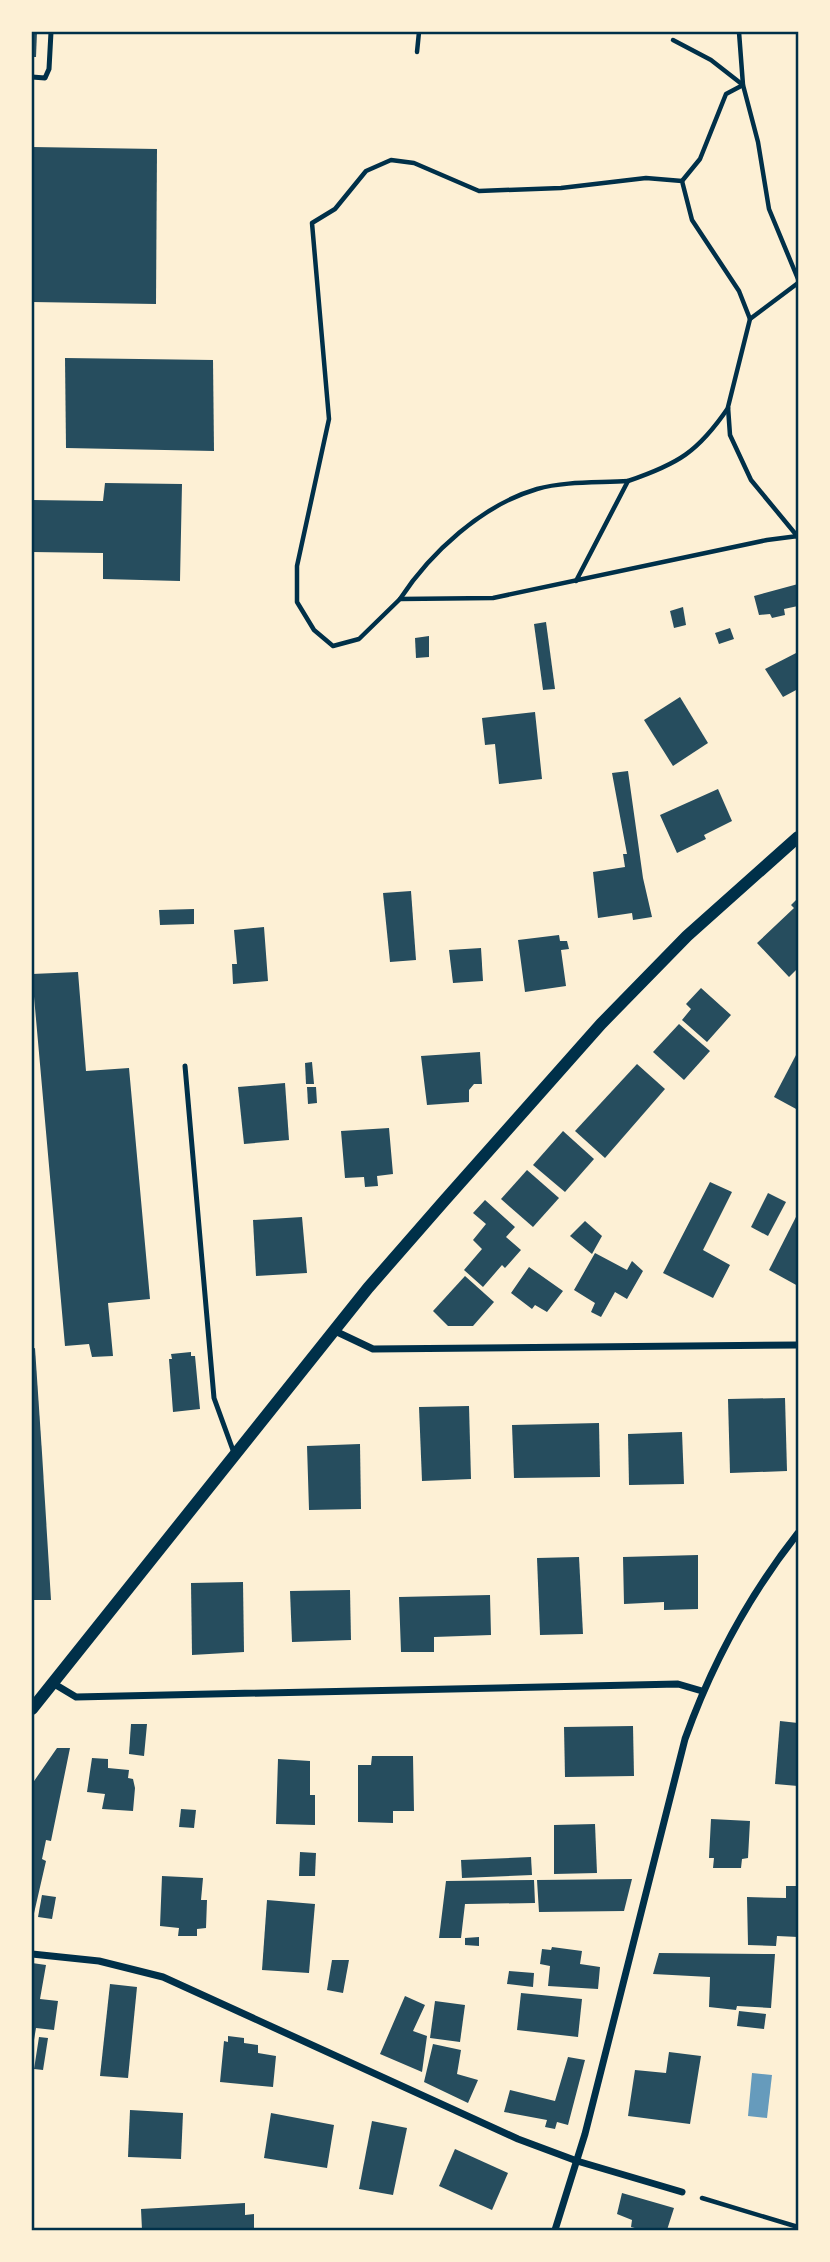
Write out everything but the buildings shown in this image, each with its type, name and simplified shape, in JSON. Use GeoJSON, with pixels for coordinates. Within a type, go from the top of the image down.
{"type":"FeatureCollection","features":[{"type":"Feature","properties":{"kind":"street"},"geometry":{"type":"LineString","coordinates":[[32,1709],[368,1288],[601,1024],[687,936],[799,837]]}},
{"type":"Feature","properties":{"kind":"street"},"geometry":{"type":"LineString","coordinates":[[335,1331],[373,1349],[799,1345]]}},
{"type":"Feature","properties":{"kind":"street"},"geometry":{"type":"LineString","coordinates":[[555,2231],[577,2161],[685,1739],[702,1691],[774,1567],[799,1533]]}},
{"type":"Feature","properties":{"kind":"street"},"geometry":{"type":"LineString","coordinates":[[51,1682],[76,1697],[678,1684],[702,1691]]}},
{"type":"Feature","properties":{"kind":"street"},"geometry":{"type":"LineString","coordinates":[[32,1954],[99,1961],[163,1977],[518,2139],[577,2161],[682,2192]]}},
{"type":"Feature","properties":{"kind":"lane"},"geometry":{"type":"LineString","coordinates":[[32,78],[45,78],[50,69],[51,32]]}},
{"type":"Feature","properties":{"kind":"lane"},"geometry":{"type":"LineString","coordinates":[[185,1066],[214,1398],[234,1453]]}},
{"type":"Feature","properties":{"kind":"path"},"geometry":{"type":"LineString","coordinates":[[417,52],[419,32]]}},
{"type":"Feature","properties":{"kind":"path"},"geometry":{"type":"LineString","coordinates":[[739,32],[743,85],[758,142],[769,209],[799,281],[750,318]]}},
{"type":"Feature","properties":{"kind":"path"},"geometry":{"type":"LineString","coordinates":[[673,40],[711,60],[743,85]]}},
{"type":"Feature","properties":{"kind":"path"},"geometry":{"type":"LineString","coordinates":[[682,181],[700,159],[726,94],[743,85]]}},
{"type":"Feature","properties":{"kind":"path"},"geometry":{"type":"LineString","coordinates":[[682,181],[646,178],[561,188],[480,191],[414,163],[391,160],[366,171],[335,209],[312,223],[329,419],[297,566],[297,602],[313,630],[333,646],[359,639],[400,599],[420,568],[472,524],[516,496],[540,488],[628,481],[678,461],[707,439],[728,407]]}},
{"type":"Feature","properties":{"kind":"path"},"geometry":{"type":"LineString","coordinates":[[682,181],[692,220],[739,291],[750,318],[728,407],[730,435],[751,480],[798,536]]}},
{"type":"Feature","properties":{"kind":"path"},"geometry":{"type":"LineString","coordinates":[[576,581],[628,481]]}},
{"type":"Feature","properties":{"kind":"path"},"geometry":{"type":"LineString","coordinates":[[400,599],[493,597],[767,540],[798,536]]}},
{"type":"Feature","properties":{"kind":"path"},"geometry":{"type":"LineString","coordinates":[[682,2192],[799,2227]]}},
{"type":"Feature","properties":{"kind":"water"},"geometry":{"type":"Polygon","coordinates":[[[752,2073],[772,2075],[767,2118],[748,2116],[752,2073]]]}}]}
